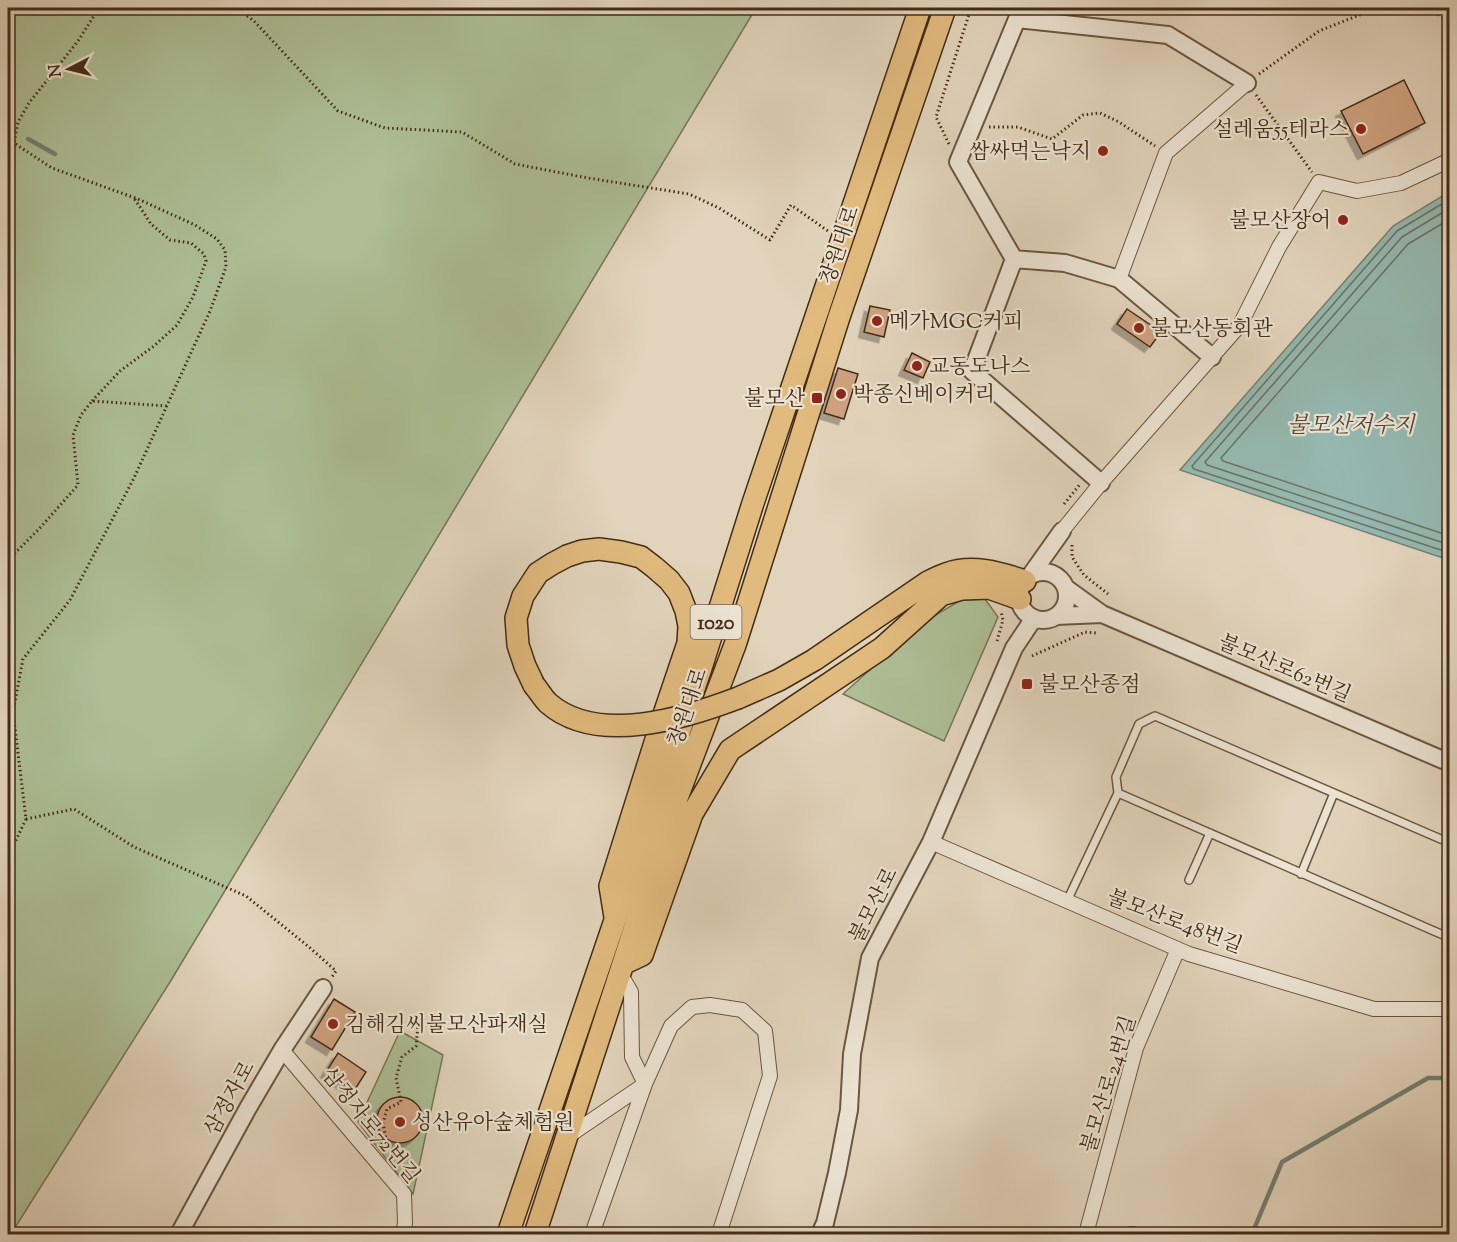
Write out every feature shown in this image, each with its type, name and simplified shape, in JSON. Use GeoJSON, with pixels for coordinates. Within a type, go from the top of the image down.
{"type":"FeatureCollection","features":[{"type":"Feature","properties":{"kind":"main road","name":"창원대로"},"geometry":{"type":"LineString","coordinates":[[508,1234],[701,668],[753,503],[920,8]]}},
{"type":"Feature","properties":{"kind":"main road","name":"창원대로"},"geometry":{"type":"LineString","coordinates":[[535,1234],[677,798],[735,645],[839,317],[945,8]]}},
{"type":"Feature","properties":{"kind":"main road"},"geometry":{"type":"LineString","coordinates":[[615,920],[610,886],[663,717],[688,643],[689,626],[686,611],[679,593],[669,580],[640,557],[621,552],[599,549],[582,551],[567,556],[538,573],[524,596],[516,618],[518,645],[525,666],[534,685],[548,703],[570,717],[596,725],[628,726],[672,719],[707,710],[738,698],[779,680],[814,660],[928,582],[947,573],[970,569],[998,572],[1026,596]]}},
{"type":"Feature","properties":{"kind":"main road"},"geometry":{"type":"LineString","coordinates":[[623,969],[642,955],[692,814],[730,750],[882,648],[941,595],[962,589],[989,588],[1026,596]]}},
{"type":"Feature","properties":{"kind":"street"},"geometry":{"type":"LineString","coordinates":[[1014,259],[958,162],[1017,19],[1168,35],[1246,82],[1166,153],[1119,279]]}},
{"type":"Feature","properties":{"kind":"street"},"geometry":{"type":"LineString","coordinates":[[1051,573],[1067,536],[1101,483],[1240,325],[1279,247],[1319,182],[1357,191],[1401,183],[1449,160]]}},
{"type":"Feature","properties":{"kind":"street"},"geometry":{"type":"LineString","coordinates":[[1014,259],[1065,262],[1119,279],[1212,357]]}},
{"type":"Feature","properties":{"kind":"street"},"geometry":{"type":"LineString","coordinates":[[1014,259],[972,371],[1101,483]]}},
{"type":"Feature","properties":{"kind":"street","name":"불모산로"},"geometry":{"type":"LineString","coordinates":[[820,1234],[825,1223],[837,1173],[849,1110],[852,1054],[870,958],[931,842],[1014,648],[1026,596],[1067,536]]}},
{"type":"Feature","properties":{"kind":"street"},"geometry":{"type":"LineString","coordinates":[[1037,573],[1051,573],[1057,576],[1066,588],[1102,614],[1056,616],[1042,619],[1026,596],[1037,573]]}},
{"type":"Feature","properties":{"kind":"street"},"geometry":{"type":"LineString","coordinates":[[1056,616],[1066,603],[1066,588]]}},
{"type":"Feature","properties":{"kind":"street","name":"불모산로62번길"},"geometry":{"type":"LineString","coordinates":[[1102,614],[1449,763]]}},
{"type":"Feature","properties":{"kind":"street","name":"불모산로48번길"},"geometry":{"type":"LineString","coordinates":[[931,842],[1189,954],[1374,1009],[1444,1009],[1449,1007]]}},
{"type":"Feature","properties":{"kind":"street","name":"불모산로24번길"},"geometry":{"type":"LineString","coordinates":[[1086,1234],[1136,1048],[1178,949]]}},
{"type":"Feature","properties":{"kind":"street"},"geometry":{"type":"LineString","coordinates":[[623,969],[631,992],[632,1057],[645,1084]]}},
{"type":"Feature","properties":{"kind":"street","name":"삼정자로"},"geometry":{"type":"LineString","coordinates":[[180,1234],[248,1108],[282,1050],[323,988]]}},
{"type":"Feature","properties":{"kind":"street"},"geometry":{"type":"LineString","coordinates":[[592,1234],[645,1084],[671,1026],[692,1007],[710,1005],[742,1010],[765,1031],[770,1076],[719,1234]]}},
{"type":"Feature","properties":{"kind":"street","name":"삼정자로72번길"},"geometry":{"type":"LineString","coordinates":[[282,1050],[404,1194],[403,1234]]}},
{"type":"Feature","properties":{"kind":"street"},"geometry":{"type":"LineString","coordinates":[[567,1137],[645,1084]]}},
{"type":"Feature","properties":{"kind":"lane"},"geometry":{"type":"LineString","coordinates":[[1067,901],[1118,793],[1116,777],[1138,724],[1155,716],[1449,843]]}},
{"type":"Feature","properties":{"kind":"lane"},"geometry":{"type":"LineString","coordinates":[[1118,793],[1449,938]]}},
{"type":"Feature","properties":{"kind":"lane"},"geometry":{"type":"LineString","coordinates":[[1301,873],[1334,793]]}},
{"type":"Feature","properties":{"kind":"lane"},"geometry":{"type":"LineString","coordinates":[[1189,880],[1210,833]]}},
{"type":"Feature","properties":{"kind":"path"},"geometry":{"type":"LineString","coordinates":[[8,857],[26,819],[14,712],[23,659],[69,600],[134,478],[210,311],[226,267],[225,250],[217,239],[195,225],[133,197],[52,168],[14,143],[18,122],[29,104],[78,41],[99,8]]}},
{"type":"Feature","properties":{"kind":"path"},"geometry":{"type":"LineString","coordinates":[[236,8],[254,21],[338,111],[385,128],[462,132],[515,164],[689,194],[718,208],[770,240],[791,205],[841,240]]}},
{"type":"Feature","properties":{"kind":"path"},"geometry":{"type":"LineString","coordinates":[[958,162],[936,117],[971,8]]}},
{"type":"Feature","properties":{"kind":"path"},"geometry":{"type":"LineString","coordinates":[[1319,182],[1246,82],[1319,31],[1377,8]]}},
{"type":"Feature","properties":{"kind":"path"},"geometry":{"type":"LineString","coordinates":[[1426,8],[1449,21]]}},
{"type":"Feature","properties":{"kind":"path"},"geometry":{"type":"LineString","coordinates":[[973,126],[1018,127],[1052,139],[1083,115],[1101,113],[1166,153]]}},
{"type":"Feature","properties":{"kind":"path"},"geometry":{"type":"LineString","coordinates":[[8,560],[78,485],[73,435],[81,415],[120,371],[154,346],[177,325],[193,297],[206,261],[204,254],[191,243],[170,240],[151,224],[133,197]]}},
{"type":"Feature","properties":{"kind":"path"},"geometry":{"type":"LineString","coordinates":[[92,401],[166,406]]}},
{"type":"Feature","properties":{"kind":"path"},"geometry":{"type":"LineString","coordinates":[[1067,536],[1072,557],[1084,575],[1108,594]]}},
{"type":"Feature","properties":{"kind":"path"},"geometry":{"type":"LineString","coordinates":[[997,641],[1003,620],[1000,608]]}},
{"type":"Feature","properties":{"kind":"path"},"geometry":{"type":"LineString","coordinates":[[1032,656],[1085,632],[1096,633]]}},
{"type":"Feature","properties":{"kind":"path"},"geometry":{"type":"LineString","coordinates":[[26,819],[74,809],[134,848],[246,896],[336,971],[323,988]]}},
{"type":"Feature","properties":{"kind":"path"},"geometry":{"type":"LineString","coordinates":[[371,1154],[386,1139],[383,1124],[387,1109],[401,1102],[396,1078],[402,1057],[416,1046],[418,1026]]}},
{"type":"Feature","properties":{"kind":"green space"},"geometry":{"type":"Polygon","coordinates":[[[8,8],[756,8],[170,982],[11,1234],[8,1234],[8,8]]]}},
{"type":"Feature","properties":{"kind":"green space"},"geometry":{"type":"Polygon","coordinates":[[[985,599],[998,617],[944,741],[843,694],[922,623],[961,600],[985,599]]]}},
{"type":"Feature","properties":{"kind":"green space"},"geometry":{"type":"Polygon","coordinates":[[[400,1031],[443,1055],[413,1194],[358,1122],[400,1031]]]}},
{"type":"Feature","properties":{"kind":"water","name":"불모산저수지"},"geometry":{"type":"Polygon","coordinates":[[[1449,192],[1449,560],[1180,470],[1393,226],[1449,192]]]}},
{"type":"Feature","properties":{"kind":"building"},"geometry":{"type":"Polygon","coordinates":[[[1404,80],[1425,123],[1363,154],[1341,111],[1404,80]]]}},
{"type":"Feature","properties":{"kind":"building","name":"메가MGC커피"},"geometry":{"type":"Polygon","coordinates":[[[870,306],[890,310],[884,337],[864,332],[870,306]]]}},
{"type":"Feature","properties":{"kind":"building","name":"불모산동회관"},"geometry":{"type":"Polygon","coordinates":[[[1127,309],[1161,332],[1150,347],[1117,324],[1127,309]]]}},
{"type":"Feature","properties":{"kind":"building","name":"교동도나스"},"geometry":{"type":"Polygon","coordinates":[[[912,353],[930,362],[923,378],[904,370],[912,353]]]}},
{"type":"Feature","properties":{"kind":"building","name":"박종신베이커리"},"geometry":{"type":"Polygon","coordinates":[[[838,368],[858,374],[844,419],[824,413],[838,368]]]}},
{"type":"Feature","properties":{"kind":"building","name":"김해김씨불모산파재실"},"geometry":{"type":"Polygon","coordinates":[[[334,999],[355,1012],[332,1050],[311,1037],[334,999]]]}},
{"type":"Feature","properties":{"kind":"building"},"geometry":{"type":"Polygon","coordinates":[[[338,1053],[366,1072],[354,1091],[326,1072],[338,1053]]]}},
{"type":"Feature","properties":{"kind":"building","name":"성산유아숲체험원"},"geometry":{"type":"Polygon","coordinates":[[[400,1097],[416,1104],[423,1120],[416,1136],[400,1143],[384,1136],[377,1120],[384,1104],[400,1097]]]}},
{"type":"Feature","properties":{"kind":"waterway"},"geometry":{"type":"LineString","coordinates":[[8,126],[14,131]]}},
{"type":"Feature","properties":{"kind":"waterway"},"geometry":{"type":"LineString","coordinates":[[28,139],[55,154]]}},
{"type":"Feature","properties":{"kind":"waterway"},"geometry":{"type":"LineString","coordinates":[[1252,1234],[1282,1162],[1428,1078],[1450,1078]]}},
{"type":"Feature","properties":{"kind":"place","name":"설레움55테라스"},"geometry":{"type":"Point","coordinates":[1361,129]}},
{"type":"Feature","properties":{"kind":"place","name":"쌈싸먹는낙지"},"geometry":{"type":"Point","coordinates":[1103,151]}},
{"type":"Feature","properties":{"kind":"place","name":"불모산장어"},"geometry":{"type":"Point","coordinates":[1343,220]}},
{"type":"Feature","properties":{"kind":"place","name":"메가MGC커피"},"geometry":{"type":"Point","coordinates":[877,321]}},
{"type":"Feature","properties":{"kind":"place","name":"불모산동회관"},"geometry":{"type":"Point","coordinates":[1139,328]}},
{"type":"Feature","properties":{"kind":"place","name":"교동도나스"},"geometry":{"type":"Point","coordinates":[917,366]}},
{"type":"Feature","properties":{"kind":"place","name":"박종신베이커리"},"geometry":{"type":"Point","coordinates":[841,394]}},
{"type":"Feature","properties":{"kind":"place","name":"불모산"},"geometry":{"type":"Point","coordinates":[817,398]}},
{"type":"Feature","properties":{"kind":"place","name":"불모산종점"},"geometry":{"type":"Point","coordinates":[1027,684]}},
{"type":"Feature","properties":{"kind":"place","name":"김해김씨불모산파재실"},"geometry":{"type":"Point","coordinates":[333,1024]}},
{"type":"Feature","properties":{"kind":"place","name":"성산유아숲체험원"},"geometry":{"type":"Point","coordinates":[400,1122]}}]}
